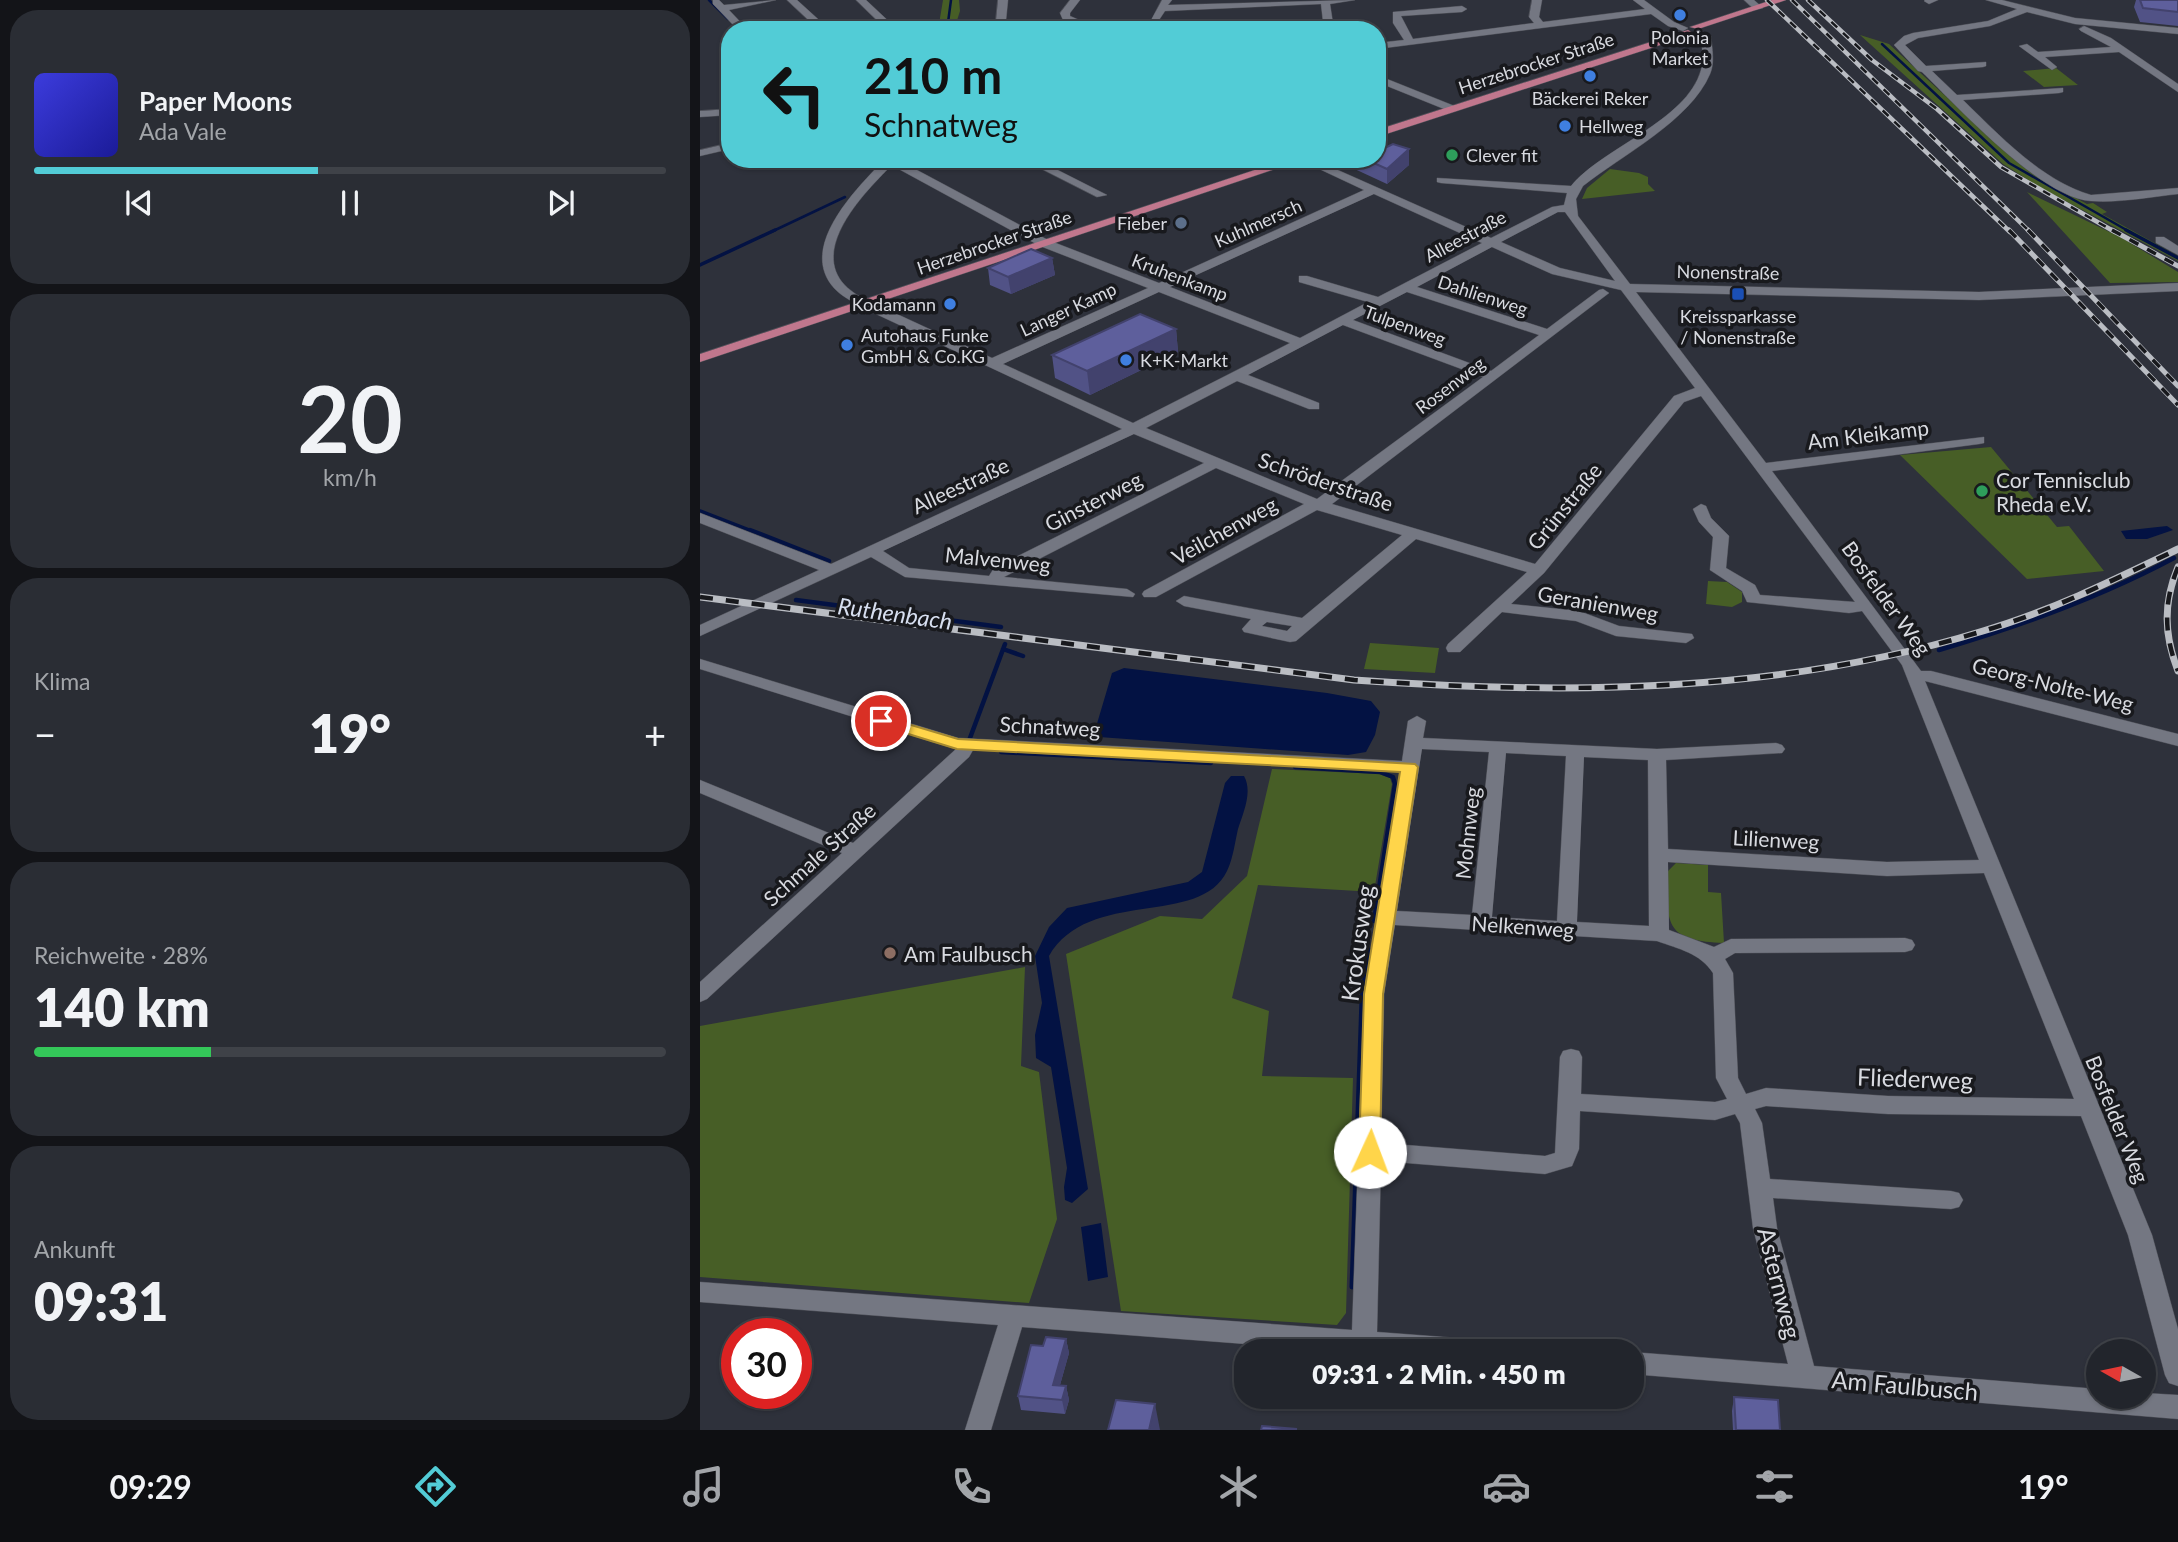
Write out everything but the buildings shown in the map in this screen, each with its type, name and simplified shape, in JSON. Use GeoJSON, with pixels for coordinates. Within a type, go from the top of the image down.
{"type":"FeatureCollection","features":[{"type":"Feature","properties":{"kind":"main road","name":"Herzebrocker Straße"},"geometry":{"type":"LineString","coordinates":[[1386,131],[1665,40],[1754,5],[1781,0]]}},
{"type":"Feature","properties":{"kind":"main road","name":"Herzebrocker Straße"},"geometry":{"type":"LineString","coordinates":[[700,358],[1274,168]]}},
{"type":"Feature","properties":{"kind":"street"},"geometry":{"type":"LineString","coordinates":[[714,0],[735,21]]}},
{"type":"Feature","properties":{"kind":"street"},"geometry":{"type":"LineString","coordinates":[[723,8],[771,0]]}},
{"type":"Feature","properties":{"kind":"street"},"geometry":{"type":"LineString","coordinates":[[792,0],[815,21]]}},
{"type":"Feature","properties":{"kind":"street"},"geometry":{"type":"LineString","coordinates":[[861,0],[883,21]]}},
{"type":"Feature","properties":{"kind":"street"},"geometry":{"type":"LineString","coordinates":[[1001,21],[1003,0]]}},
{"type":"Feature","properties":{"kind":"street"},"geometry":{"type":"LineString","coordinates":[[1074,21],[1066,18],[1065,13],[1075,0]]}},
{"type":"Feature","properties":{"kind":"street"},"geometry":{"type":"LineString","coordinates":[[1154,21],[1165,4],[1350,0]]}},
{"type":"Feature","properties":{"kind":"street"},"geometry":{"type":"LineString","coordinates":[[1537,0],[1534,17],[1541,25]]}},
{"type":"Feature","properties":{"kind":"street"},"geometry":{"type":"LineString","coordinates":[[1570,208],[1574,190],[1591,174],[1666,119],[1696,89],[1707,68],[1706,36],[1653,11],[1638,0]]}},
{"type":"Feature","properties":{"kind":"street"},"geometry":{"type":"LineString","coordinates":[[1992,0],[2076,21],[2178,31]]}},
{"type":"Feature","properties":{"kind":"street"},"geometry":{"type":"LineString","coordinates":[[1325,1],[1328,21]]}},
{"type":"Feature","properties":{"kind":"street"},"geometry":{"type":"LineString","coordinates":[[1410,41],[1398,23],[1396,14],[1462,9]]}},
{"type":"Feature","properties":{"kind":"street"},"geometry":{"type":"LineString","coordinates":[[2024,10],[1990,23],[1907,38],[1899,45],[1900,50],[2021,160],[2068,190],[2091,198],[2178,191]]}},
{"type":"Feature","properties":{"kind":"street"},"geometry":{"type":"LineString","coordinates":[[1386,45],[1653,11]]}},
{"type":"Feature","properties":{"kind":"street"},"geometry":{"type":"LineString","coordinates":[[2076,26],[2108,40],[2178,89]]}},
{"type":"Feature","properties":{"kind":"street"},"geometry":{"type":"LineString","coordinates":[[2108,40],[2131,28]]}},
{"type":"Feature","properties":{"kind":"street"},"geometry":{"type":"LineString","coordinates":[[2024,46],[2052,67]]}},
{"type":"Feature","properties":{"kind":"street"},"geometry":{"type":"LineString","coordinates":[[2035,55],[2120,49]]}},
{"type":"Feature","properties":{"kind":"street"},"geometry":{"type":"LineString","coordinates":[[1921,69],[1983,64]]}},
{"type":"Feature","properties":{"kind":"street"},"geometry":{"type":"LineString","coordinates":[[1386,82],[1453,109]]}},
{"type":"Feature","properties":{"kind":"street"},"geometry":{"type":"LineString","coordinates":[[1953,98],[2059,90]]}},
{"type":"Feature","properties":{"kind":"street"},"geometry":{"type":"LineString","coordinates":[[700,114],[721,112]]}},
{"type":"Feature","properties":{"kind":"street"},"geometry":{"type":"LineString","coordinates":[[700,153],[721,148]]}},
{"type":"Feature","properties":{"kind":"street","name":"Schröderstraße"},"geometry":{"type":"LineString","coordinates":[[883,168],[846,210],[829,245],[828,259],[835,282],[865,304],[1106,417],[1318,505],[1538,570]]}},
{"type":"Feature","properties":{"kind":"street","name":"Kruhenkamp"},"geometry":{"type":"LineString","coordinates":[[905,168],[1044,243],[1302,343]]}},
{"type":"Feature","properties":{"kind":"street"},"geometry":{"type":"LineString","coordinates":[[1046,168],[1101,195]]}},
{"type":"Feature","properties":{"kind":"street","name":"Nonenstraße"},"geometry":{"type":"LineString","coordinates":[[1323,168],[1556,271],[1624,286],[1979,296],[2178,287]]}},
{"type":"Feature","properties":{"kind":"street"},"geometry":{"type":"LineString","coordinates":[[1441,180],[1574,190]]}},
{"type":"Feature","properties":{"kind":"street","name":"Kuhlmersch"},"geometry":{"type":"LineString","coordinates":[[1157,287],[1374,190]]}},
{"type":"Feature","properties":{"kind":"street","name":"Alleestraße"},"geometry":{"type":"LineString","coordinates":[[700,631],[1134,428],[1556,209],[1570,208]]}},
{"type":"Feature","properties":{"kind":"street","name":"Bosfelder Weg"},"geometry":{"type":"LineString","coordinates":[[1570,208],[1576,223],[1903,652],[2140,1235],[2178,1375]]}},
{"type":"Feature","properties":{"kind":"street"},"geometry":{"type":"LineString","coordinates":[[2160,240],[2178,251]]}},
{"type":"Feature","properties":{"kind":"street"},"geometry":{"type":"LineString","coordinates":[[1303,279],[1381,302]]}},
{"type":"Feature","properties":{"kind":"street","name":"Langer Kamp"},"geometry":{"type":"LineString","coordinates":[[993,363],[1157,287]]}},
{"type":"Feature","properties":{"kind":"street","name":"Dahlienweg"},"geometry":{"type":"LineString","coordinates":[[1408,288],[1549,334]]}},
{"type":"Feature","properties":{"kind":"street","name":"Rosenweg"},"geometry":{"type":"LineString","coordinates":[[1318,505],[1329,500],[1603,293]]}},
{"type":"Feature","properties":{"kind":"street","name":"Tulpenweg"},"geometry":{"type":"LineString","coordinates":[[1344,321],[1493,376]]}},
{"type":"Feature","properties":{"kind":"street"},"geometry":{"type":"LineString","coordinates":[[1237,376],[1314,406]]}},
{"type":"Feature","properties":{"kind":"street","name":"Grünstraße"},"geometry":{"type":"LineString","coordinates":[[1454,648],[1503,606],[1538,570],[1679,399],[1703,390]]}},
{"type":"Feature","properties":{"kind":"street"},"geometry":{"type":"LineString","coordinates":[[1106,417],[1106,440]]}},
{"type":"Feature","properties":{"kind":"street","name":"Am Kleikamp"},"geometry":{"type":"LineString","coordinates":[[1762,468],[1979,440]]}},
{"type":"Feature","properties":{"kind":"street","name":"Ginsterweg"},"geometry":{"type":"LineString","coordinates":[[993,581],[1000,571],[1215,463]]}},
{"type":"Feature","properties":{"kind":"street","name":"Veilchenweg"},"geometry":{"type":"LineString","coordinates":[[1150,594],[1318,505]]}},
{"type":"Feature","properties":{"kind":"street"},"geometry":{"type":"LineString","coordinates":[[1701,509],[1704,519],[1721,536],[1718,570],[1749,588],[1753,599],[1849,608],[1866,606]]}},
{"type":"Feature","properties":{"kind":"street"},"geometry":{"type":"LineString","coordinates":[[700,518],[831,569]]}},
{"type":"Feature","properties":{"kind":"street"},"geometry":{"type":"LineString","coordinates":[[1184,601],[1263,616],[1250,629],[1290,637],[1413,533]]}},
{"type":"Feature","properties":{"kind":"street","name":"Malvenweg"},"geometry":{"type":"LineString","coordinates":[[871,550],[905,572],[1127,594]]}},
{"type":"Feature","properties":{"kind":"street","name":"Geranienweg"},"geometry":{"type":"LineString","coordinates":[[1503,606],[1513,610],[1579,616],[1616,631],[1686,638]]}},
{"type":"Feature","properties":{"kind":"street","name":"Schnatweg"},"geometry":{"type":"LineString","coordinates":[[700,664],[957,744],[1409,767]]}},
{"type":"Feature","properties":{"kind":"street","name":"Georg-Nolte-Weg"},"geometry":{"type":"LineString","coordinates":[[1915,676],[1931,676],[2178,740]]}},
{"type":"Feature","properties":{"kind":"street","name":"Krokusweg"},"geometry":{"type":"LineString","coordinates":[[1364,1339],[1374,994],[1417,721]]}},
{"type":"Feature","properties":{"kind":"street"},"geometry":{"type":"LineString","coordinates":[[1413,743],[1657,755],[1776,748]]}},
{"type":"Feature","properties":{"kind":"street","name":"Schmale Straße"},"geometry":{"type":"LineString","coordinates":[[700,994],[963,753],[967,745]]}},
{"type":"Feature","properties":{"kind":"street","name":"Mohnweg"},"geometry":{"type":"LineString","coordinates":[[1481,923],[1499,748]]}},
{"type":"Feature","properties":{"kind":"street"},"geometry":{"type":"LineString","coordinates":[[1567,929],[1575,752]]}},
{"type":"Feature","properties":{"kind":"street"},"geometry":{"type":"LineString","coordinates":[[1657,755],[1660,934]]}},
{"type":"Feature","properties":{"kind":"street"},"geometry":{"type":"LineString","coordinates":[[700,786],[855,851]]}},
{"type":"Feature","properties":{"kind":"street","name":"Lilienweg"},"geometry":{"type":"LineString","coordinates":[[1658,855],[1887,869],[1991,866]]}},
{"type":"Feature","properties":{"kind":"street","name":"Nelkenweg"},"geometry":{"type":"LineString","coordinates":[[1386,917],[1660,934],[1689,943],[1713,957]]}},
{"type":"Feature","properties":{"kind":"street"},"geometry":{"type":"LineString","coordinates":[[1713,957],[1731,946],[1905,945]]}},
{"type":"Feature","properties":{"kind":"street","name":"Asternweg"},"geometry":{"type":"LineString","coordinates":[[1713,957],[1723,973],[1727,1078],[1751,1124],[1765,1228],[1804,1376]]}},
{"type":"Feature","properties":{"kind":"street"},"geometry":{"type":"LineString","coordinates":[[1370,1152],[1545,1165],[1564,1160],[1567,1149],[1571,1057]]}},
{"type":"Feature","properties":{"kind":"street","name":"Fliederweg"},"geometry":{"type":"LineString","coordinates":[[1569,1102],[1715,1111],[1766,1097],[1888,1105],[2090,1108]]}},
{"type":"Feature","properties":{"kind":"street"},"geometry":{"type":"LineString","coordinates":[[1760,1188],[1951,1200]]}},
{"type":"Feature","properties":{"kind":"street"},"geometry":{"type":"LineString","coordinates":[[700,1292],[1324,1339]]}},
{"type":"Feature","properties":{"kind":"street"},"geometry":{"type":"LineString","coordinates":[[978,1430],[1013,1316]]}},
{"type":"Feature","properties":{"kind":"street","name":"Am Faulbusch"},"geometry":{"type":"LineString","coordinates":[[1644,1364],[2178,1407]]}},
{"type":"Feature","properties":{"kind":"green space"},"geometry":{"type":"Polygon","coordinates":[[[943,0],[959,0],[960,11],[957,21],[940,21],[943,0]]]}},
{"type":"Feature","properties":{"kind":"green space"},"geometry":{"type":"Polygon","coordinates":[[[1860,35],[1889,44],[2017,162],[2087,204],[2093,203],[2107,212],[2102,214],[2178,256],[2178,261],[2043,189],[2003,164],[1860,35]]]}},
{"type":"Feature","properties":{"kind":"green space"},"geometry":{"type":"Polygon","coordinates":[[[2056,68],[2078,85],[2044,87],[2023,71],[2056,68]]]}},
{"type":"Feature","properties":{"kind":"green space"},"geometry":{"type":"Polygon","coordinates":[[[1610,169],[1648,177],[1648,184],[1655,191],[1582,199],[1587,188],[1610,169]]]}},
{"type":"Feature","properties":{"kind":"green space"},"geometry":{"type":"Polygon","coordinates":[[[2027,192],[2122,238],[2178,272],[2178,282],[2110,283],[2027,192]]]}},
{"type":"Feature","properties":{"kind":"green space","name":"Cor Tennisclub Rheda e.V."},"geometry":{"type":"Polygon","coordinates":[[[1991,447],[2057,527],[2069,526],[2104,571],[2027,579],[1900,455],[1991,447]]]}},
{"type":"Feature","properties":{"kind":"green space"},"geometry":{"type":"Polygon","coordinates":[[[1708,581],[1727,582],[1742,592],[1742,602],[1732,607],[1706,604],[1708,581]]]}},
{"type":"Feature","properties":{"kind":"green space"},"geometry":{"type":"Polygon","coordinates":[[[1370,643],[1439,648],[1435,673],[1364,669],[1370,643]]]}},
{"type":"Feature","properties":{"kind":"green space"},"geometry":{"type":"Polygon","coordinates":[[[1272,769],[1379,774],[1390,778],[1392,784],[1374,892],[1258,885],[1232,998],[1269,1011],[1262,1076],[1353,1078],[1346,1313],[1337,1325],[1121,1311],[1066,954],[1160,916],[1202,919],[1247,876],[1272,769]]]}},
{"type":"Feature","properties":{"kind":"green space"},"geometry":{"type":"Polygon","coordinates":[[[1676,863],[1708,865],[1708,892],[1721,893],[1724,943],[1690,938],[1673,926],[1667,905],[1667,872],[1676,863]]]}},
{"type":"Feature","properties":{"kind":"green space"},"geometry":{"type":"Polygon","coordinates":[[[1025,967],[1021,1066],[1039,1072],[1057,1219],[1029,1303],[700,1277],[700,1026],[1025,967]]]}},
{"type":"Feature","properties":{"kind":"shaded area"},"geometry":{"type":"Polygon","coordinates":[[[2167,526],[2173,530],[2147,539],[2126,539],[2121,531],[2167,526]]]}},
{"type":"Feature","properties":{"kind":"shaded area"},"geometry":{"type":"Polygon","coordinates":[[[1124,668],[1327,693],[1371,701],[1380,712],[1375,735],[1366,752],[1348,755],[1099,737],[1096,727],[1112,673],[1124,668]]]}},
{"type":"Feature","properties":{"kind":"shaded area"},"geometry":{"type":"Polygon","coordinates":[[[1231,776],[1244,776],[1247,796],[1229,866],[1213,888],[1193,899],[1116,914],[1090,922],[1067,935],[1049,956],[1088,1189],[1072,1203],[1065,1200],[1067,1168],[1051,1067],[1036,1058],[1035,1035],[1042,1003],[1035,956],[1049,927],[1067,908],[1188,882],[1202,872],[1225,783],[1231,776]]]}},
{"type":"Feature","properties":{"kind":"shaded area"},"geometry":{"type":"Polygon","coordinates":[[[1101,1223],[1108,1277],[1088,1281],[1081,1227],[1101,1223]]]}},
{"type":"Feature","properties":{"kind":"waterway"},"geometry":{"type":"LineString","coordinates":[[709,0],[728,19]]}},
{"type":"Feature","properties":{"kind":"waterway","name":"Ruthenbach"},"geometry":{"type":"LineString","coordinates":[[948,21],[951,0]]}},
{"type":"Feature","properties":{"kind":"waterway"},"geometry":{"type":"LineString","coordinates":[[1882,44],[2009,163],[2130,232]]}},
{"type":"Feature","properties":{"kind":"waterway","name":"Ruthenbach"},"geometry":{"type":"LineString","coordinates":[[771,232],[845,197]]}},
{"type":"Feature","properties":{"kind":"waterway","name":"Ruthenbach"},"geometry":{"type":"LineString","coordinates":[[700,265],[775,230]]}},
{"type":"Feature","properties":{"kind":"waterway"},"geometry":{"type":"LineString","coordinates":[[2126,230],[2178,258]]}},
{"type":"Feature","properties":{"kind":"waterway","name":"Ruthenbach"},"geometry":{"type":"LineString","coordinates":[[700,511],[754,532]]}},
{"type":"Feature","properties":{"kind":"waterway","name":"Ruthenbach"},"geometry":{"type":"LineString","coordinates":[[750,530],[829,561]]}},
{"type":"Feature","properties":{"kind":"waterway"},"geometry":{"type":"LineString","coordinates":[[1939,650],[2059,610],[2174,558]]}},
{"type":"Feature","properties":{"kind":"waterway","name":"Ruthenbach"},"geometry":{"type":"LineString","coordinates":[[796,600],[1001,627]]}},
{"type":"Feature","properties":{"kind":"waterway","name":"Ruthenbach"},"geometry":{"type":"LineString","coordinates":[[1003,649],[1005,644]]}},
{"type":"Feature","properties":{"kind":"waterway","name":"Ruthenbach"},"geometry":{"type":"LineString","coordinates":[[970,738],[1003,649]]}},
{"type":"Feature","properties":{"kind":"waterway"},"geometry":{"type":"LineString","coordinates":[[1003,649],[1023,656]]}},
{"type":"Feature","properties":{"kind":"waterway","name":"Ruthenbach"},"geometry":{"type":"LineString","coordinates":[[1001,752],[1211,763]]}},
{"type":"Feature","properties":{"kind":"waterway","name":"Ruthenbach"},"geometry":{"type":"LineString","coordinates":[[1295,767],[1380,772],[1393,777],[1395,784],[1374,921]]}},
{"type":"Feature","properties":{"kind":"waterway","name":"Ruthenbach"},"geometry":{"type":"LineString","coordinates":[[1352,1287],[1362,999],[1369,950]]}},
{"type":"Feature","properties":{"kind":"railway"},"geometry":{"type":"LineString","coordinates":[[1767,0],[2010,232]]}},
{"type":"Feature","properties":{"kind":"railway"},"geometry":{"type":"LineString","coordinates":[[1792,0],[2029,231]]}},
{"type":"Feature","properties":{"kind":"railway"},"geometry":{"type":"LineString","coordinates":[[1808,0],[1872,60],[1937,109],[2001,167],[2115,232]]}},
{"type":"Feature","properties":{"kind":"railway"},"geometry":{"type":"LineString","coordinates":[[2009,230],[2178,405]]}},
{"type":"Feature","properties":{"kind":"railway"},"geometry":{"type":"LineString","coordinates":[[2112,230],[2178,266]]}},
{"type":"Feature","properties":{"kind":"railway"},"geometry":{"type":"LineString","coordinates":[[2029,231],[2178,386]]}},
{"type":"Feature","properties":{"kind":"railway"},"geometry":{"type":"LineString","coordinates":[[700,597],[1354,680],[1513,688],[1592,688],[1750,678],[1906,652],[2033,614],[2178,549]]}},
{"type":"Feature","properties":{"kind":"railway"},"geometry":{"type":"LineString","coordinates":[[2178,567],[2170,593],[2167,619],[2170,645],[2178,671]]}},
{"type":"Feature","properties":{"kind":"place","name":"Polonia Market"},"geometry":{"type":"Point","coordinates":[1680,15]}},
{"type":"Feature","properties":{"kind":"place","name":"Bäckerei Reker"},"geometry":{"type":"Point","coordinates":[1590,76]}},
{"type":"Feature","properties":{"kind":"place","name":"Hellweg"},"geometry":{"type":"Point","coordinates":[1565,126]}},
{"type":"Feature","properties":{"kind":"place","name":"Clever fit"},"geometry":{"type":"Point","coordinates":[1452,155]}},
{"type":"Feature","properties":{"kind":"place","name":"Fieber"},"geometry":{"type":"Point","coordinates":[1181,223]}},
{"type":"Feature","properties":{"kind":"place","name":"Kreissparkasse / Nonenstraße"},"geometry":{"type":"Point","coordinates":[1738,294]}},
{"type":"Feature","properties":{"kind":"place","name":"Kodamann"},"geometry":{"type":"Point","coordinates":[950,304]}},
{"type":"Feature","properties":{"kind":"place","name":"Autohaus Funke GmbH & Co.KG"},"geometry":{"type":"Point","coordinates":[847,345]}},
{"type":"Feature","properties":{"kind":"place","name":"K+K-Markt"},"geometry":{"type":"Point","coordinates":[1126,360]}},
{"type":"Feature","properties":{"kind":"place","name":"Cor Tennisclub Rheda e.V."},"geometry":{"type":"Point","coordinates":[1982,491]}},
{"type":"Feature","properties":{"kind":"place","name":"Am Faulbusch"},"geometry":{"type":"Point","coordinates":[890,953]}},
{"type":"Feature","properties":{"kind":"route"},"geometry":{"type":"LineString","coordinates":[[881,721],[957,744],[1409,767],[1374,994],[1370,1152]]}}]}
